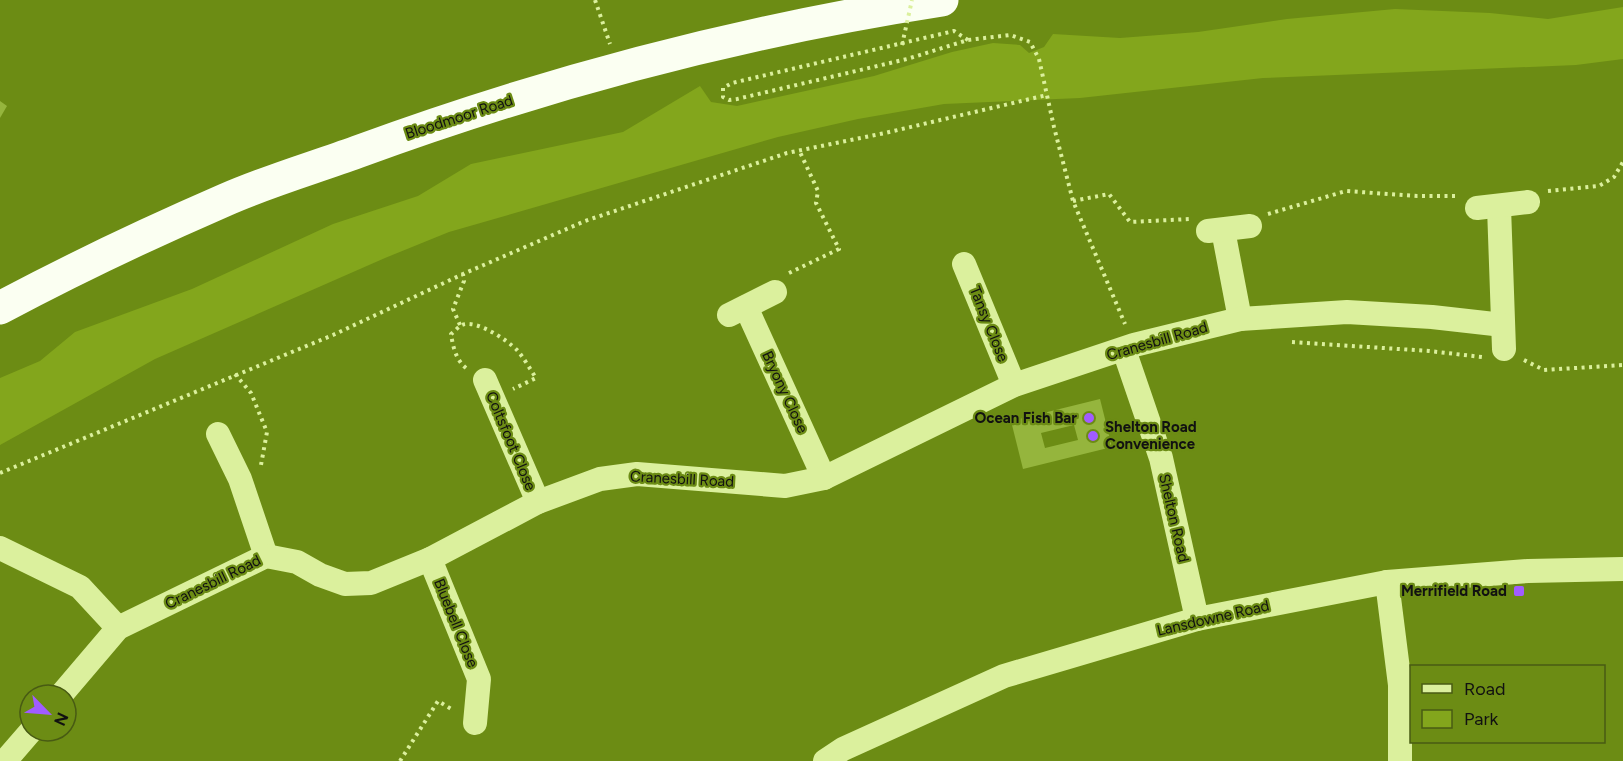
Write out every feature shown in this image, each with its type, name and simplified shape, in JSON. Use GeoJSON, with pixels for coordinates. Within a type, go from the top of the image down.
{"type":"FeatureCollection","features":[{"type":"Feature","properties":{"kind":"highway","name":"Bloodmoor Road"},"geometry":{"type":"LineString","coordinates":[[0,308],[56,278],[227,199],[450,118],[617,68],[747,36],[887,8],[942,0]]}},
{"type":"Feature","properties":{"kind":"street"},"geometry":{"type":"LineString","coordinates":[[1504,354],[1503,325],[1479,204],[1528,202]]}},
{"type":"Feature","properties":{"kind":"street"},"geometry":{"type":"LineString","coordinates":[[1240,319],[1215,231],[1250,226]]}},
{"type":"Feature","properties":{"kind":"street","name":"Tansy Close"},"geometry":{"type":"LineString","coordinates":[[964,264],[1014,385]]}},
{"type":"Feature","properties":{"kind":"street","name":"Bryony Close"},"geometry":{"type":"LineString","coordinates":[[775,292],[737,310],[824,478]]}},
{"type":"Feature","properties":{"kind":"street","name":"Cranesbill Road"},"geometry":{"type":"LineString","coordinates":[[71,683],[118,628],[266,556],[297,562],[320,575],[345,584],[371,583],[430,559],[538,502],[600,479],[637,474],[785,486],[824,478],[1014,385],[1126,339],[1134,345],[1240,319],[1347,312],[1432,317],[1503,325]]}},
{"type":"Feature","properties":{"kind":"street","name":"Shelton Road"},"geometry":{"type":"LineString","coordinates":[[1126,339],[1161,458],[1197,619]]}},
{"type":"Feature","properties":{"kind":"street","name":"Coltsfoot Close"},"geometry":{"type":"LineString","coordinates":[[485,380],[538,502]]}},
{"type":"Feature","properties":{"kind":"street"},"geometry":{"type":"LineString","coordinates":[[218,434],[240,479],[266,556]]}},
{"type":"Feature","properties":{"kind":"street"},"geometry":{"type":"LineString","coordinates":[[0,548],[80,587],[118,628]]}},
{"type":"Feature","properties":{"kind":"street","name":"Bluebell Close"},"geometry":{"type":"LineString","coordinates":[[430,559],[479,679],[475,723]]}},
{"type":"Feature","properties":{"kind":"street","name":"Lansdowne Road"},"geometry":{"type":"LineString","coordinates":[[825,761],[843,749],[1004,676],[1197,619],[1387,582],[1528,571],[1623,569]]}},
{"type":"Feature","properties":{"kind":"street"},"geometry":{"type":"LineString","coordinates":[[1387,582],[1400,685],[1400,761]]}},
{"type":"Feature","properties":{"kind":"street"},"geometry":{"type":"LineString","coordinates":[[5,761],[21,743]]}},
{"type":"Feature","properties":{"kind":"path"},"geometry":{"type":"LineString","coordinates":[[595,0],[617,68]]}},
{"type":"Feature","properties":{"kind":"path"},"geometry":{"type":"LineString","coordinates":[[902,45],[912,0]]}},
{"type":"Feature","properties":{"kind":"path"},"geometry":{"type":"LineString","coordinates":[[968,40],[954,31],[732,83],[723,88],[723,97],[729,100],[737,99],[907,59],[968,40],[1010,35],[1030,42],[1039,59],[1073,201],[1126,339]]}},
{"type":"Feature","properties":{"kind":"path"},"geometry":{"type":"LineString","coordinates":[[0,473],[333,335],[463,274],[585,221],[799,150],[885,133],[1047,95]]}},
{"type":"Feature","properties":{"kind":"path"},"geometry":{"type":"LineString","coordinates":[[775,292],[783,275],[839,249],[816,203],[818,191],[799,150]]}},
{"type":"Feature","properties":{"kind":"path"},"geometry":{"type":"LineString","coordinates":[[1528,202],[1537,192],[1599,186],[1614,177],[1623,162]]}},
{"type":"Feature","properties":{"kind":"path"},"geometry":{"type":"LineString","coordinates":[[1250,226],[1270,212],[1346,191],[1417,196],[1479,204]]}},
{"type":"Feature","properties":{"kind":"path"},"geometry":{"type":"LineString","coordinates":[[1073,201],[1109,194],[1130,222],[1193,219],[1215,231]]}},
{"type":"Feature","properties":{"kind":"path"},"geometry":{"type":"LineString","coordinates":[[460,326],[453,309],[465,281],[463,274]]}},
{"type":"Feature","properties":{"kind":"path"},"geometry":{"type":"LineString","coordinates":[[1287,341],[1504,354],[1544,370],[1623,365]]}},
{"type":"Feature","properties":{"kind":"path"},"geometry":{"type":"LineString","coordinates":[[235,374],[251,393],[267,432],[261,464],[240,479]]}},
{"type":"Feature","properties":{"kind":"path"},"geometry":{"type":"LineString","coordinates":[[400,761],[438,701],[475,723]]}},
{"type":"Feature","properties":{"kind":"green space"},"geometry":{"type":"Polygon","coordinates":[[[1623,7],[1623,59],[1576,65],[1263,78],[1080,98],[944,104],[858,119],[778,137],[449,232],[155,359],[0,445],[0,378],[40,361],[75,332],[192,289],[333,224],[418,196],[471,164],[623,132],[700,86],[711,102],[737,106],[874,76],[952,52],[993,43],[1020,45],[1029,53],[1044,47],[1053,34],[1120,38],[1198,32],[1287,19],[1395,9],[1490,13],[1548,19],[1623,7]]]}},
{"type":"Feature","properties":{"kind":"building"},"geometry":{"type":"Polygon","coordinates":[[[0,101],[7,106],[0,118],[0,101]]]}},
{"type":"Feature","properties":{"kind":"building"},"geometry":{"type":"Polygon","coordinates":[[[1100,399],[1112,447],[1023,469],[1011,421],[1100,399]],[[1074,425],[1041,433],[1045,448],[1078,440],[1074,425]]]}},
{"type":"Feature","properties":{"kind":"place","name":"Ocean Fish Bar"},"geometry":{"type":"Point","coordinates":[1089,418]}},
{"type":"Feature","properties":{"kind":"place","name":"Shelton Road Convenience"},"geometry":{"type":"Point","coordinates":[1093,436]}},
{"type":"Feature","properties":{"kind":"place","name":"Merrifield Road"},"geometry":{"type":"Point","coordinates":[1519,591]}}]}
